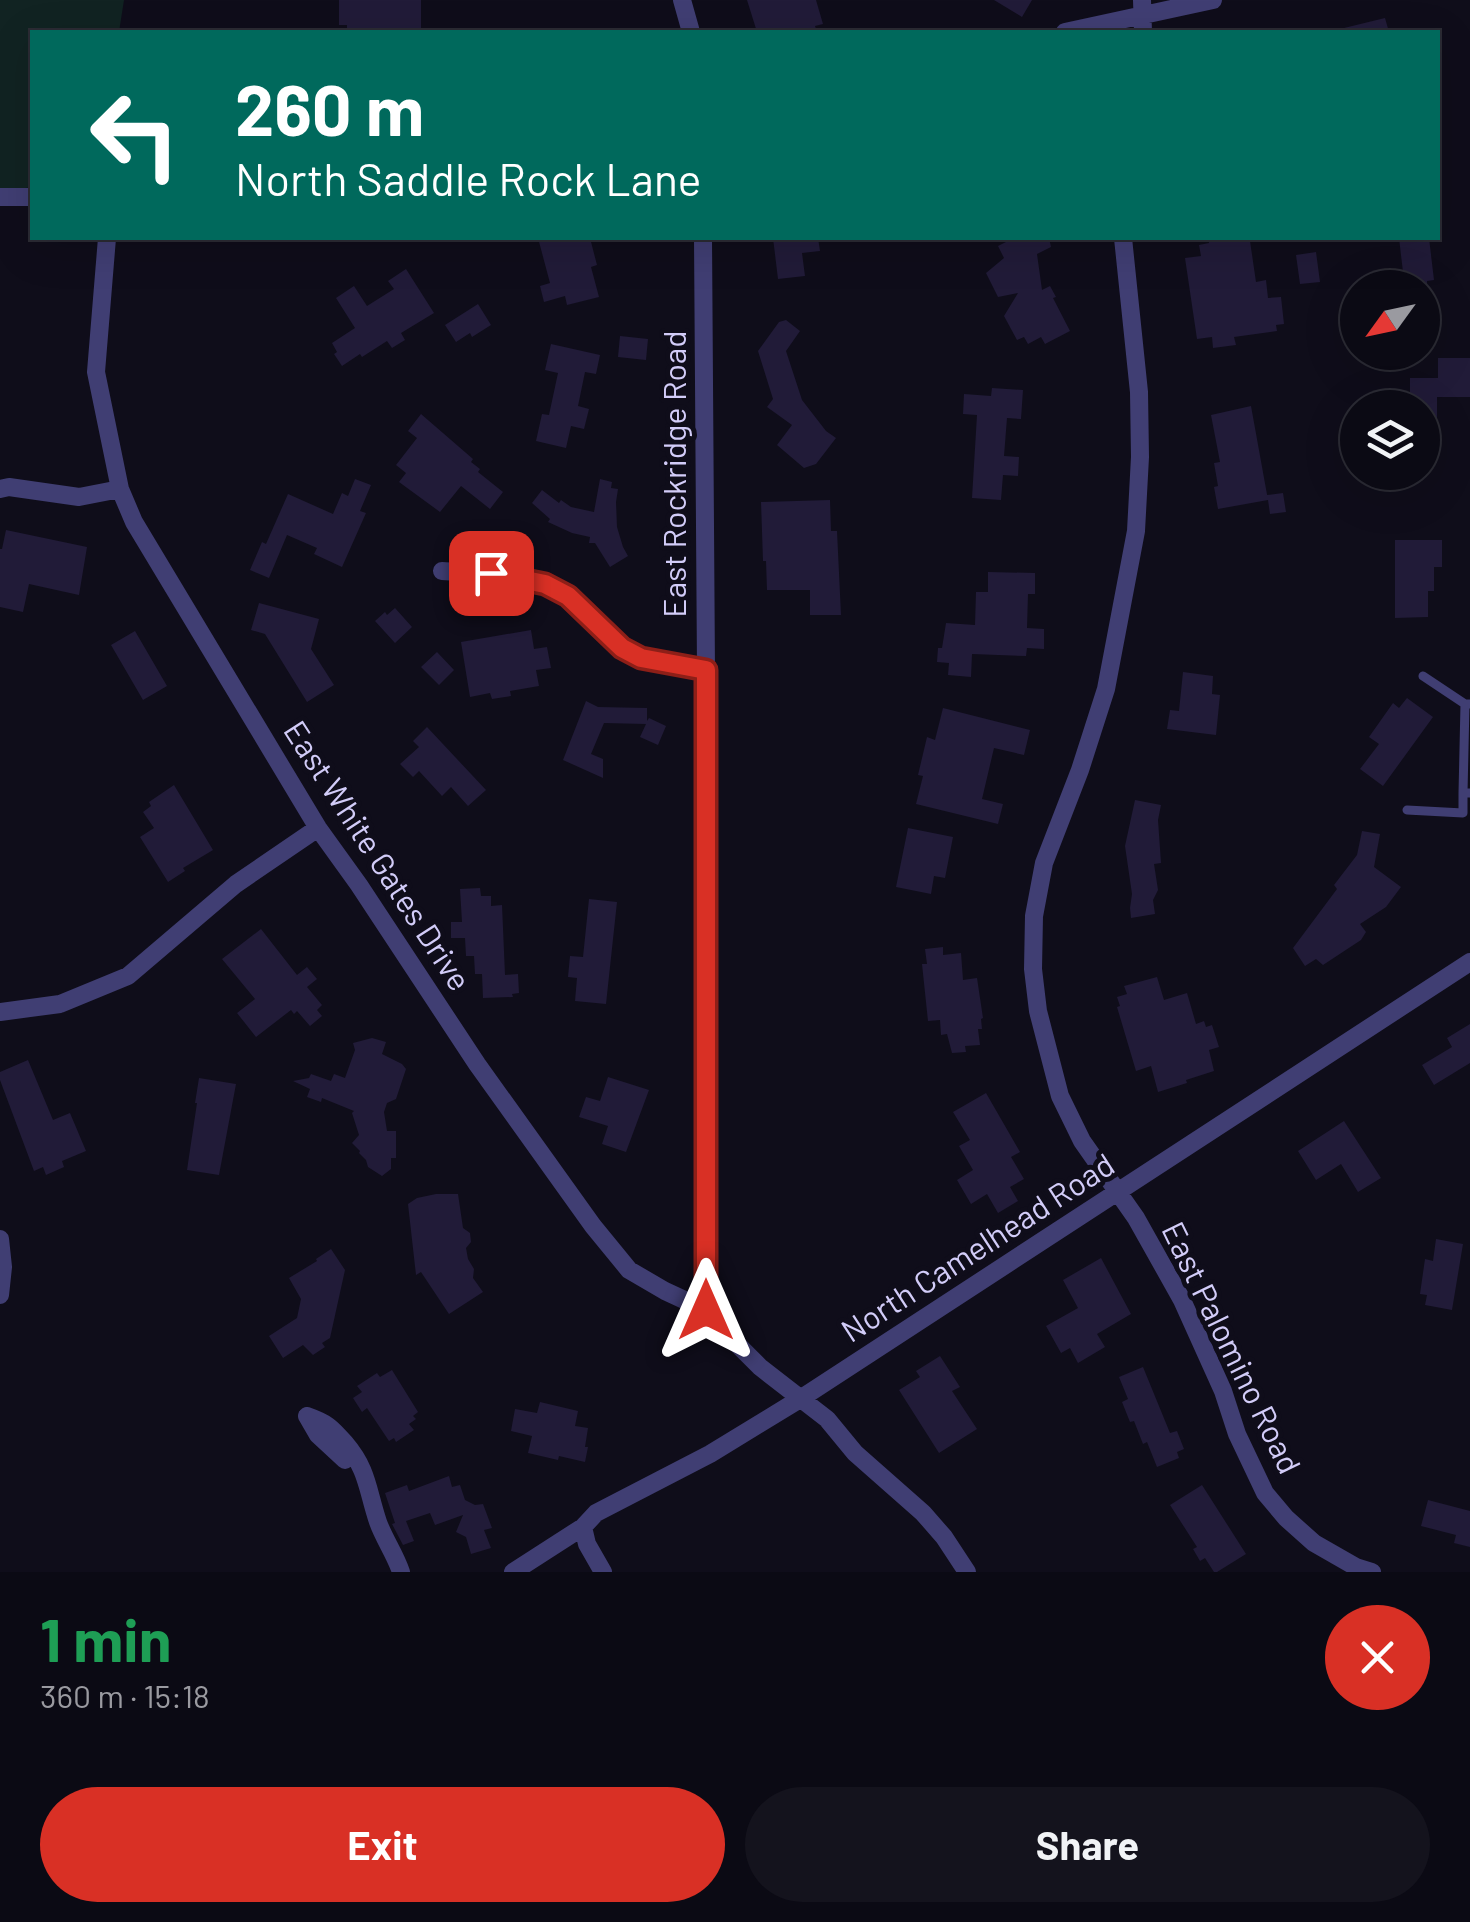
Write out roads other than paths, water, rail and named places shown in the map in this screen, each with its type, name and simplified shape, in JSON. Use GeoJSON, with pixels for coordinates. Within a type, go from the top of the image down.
{"type":"FeatureCollection","features":[{"type":"Feature","properties":{"kind":"street"},"geometry":{"type":"LineString","coordinates":[[682,0],[690,30]]}},
{"type":"Feature","properties":{"kind":"street"},"geometry":{"type":"LineString","coordinates":[[1075,30],[1213,0]]}},
{"type":"Feature","properties":{"kind":"street"},"geometry":{"type":"LineString","coordinates":[[0,197],[30,197]]}},
{"type":"Feature","properties":{"kind":"street","name":"East White Gates Drive"},"geometry":{"type":"LineString","coordinates":[[106,240],[96,372],[120,489],[134,522],[318,828],[478,1064],[630,1270],[706,1310],[760,1366],[827,1419],[855,1453],[923,1513],[967,1572]]}},
{"type":"Feature","properties":{"kind":"street","name":"East Rockridge Road"},"geometry":{"type":"LineString","coordinates":[[703,240],[706,1310]]}},
{"type":"Feature","properties":{"kind":"street","name":"East Palomino Road"},"geometry":{"type":"LineString","coordinates":[[1124,240],[1138,392],[1136,531],[1106,689],[1044,862],[1034,916],[1033,969],[1038,1012],[1060,1096],[1082,1141],[1152,1244],[1182,1300],[1265,1493],[1314,1542],[1372,1572]]}},
{"type":"Feature","properties":{"kind":"street"},"geometry":{"type":"LineString","coordinates":[[0,488],[79,497],[120,489]]}},
{"type":"Feature","properties":{"kind":"street"},"geometry":{"type":"LineString","coordinates":[[442,571],[491,573],[545,584],[568,596],[622,648],[641,658],[706,670]]}},
{"type":"Feature","properties":{"kind":"street"},"geometry":{"type":"LineString","coordinates":[[0,1012],[60,1004],[128,976],[236,884],[318,828]]}},
{"type":"Feature","properties":{"kind":"street","name":"North Camelhead Road"},"geometry":{"type":"LineString","coordinates":[[513,1572],[583,1528],[596,1513],[682,1470],[800,1399],[1470,962]]}},
{"type":"Feature","properties":{"kind":"street"},"geometry":{"type":"LineString","coordinates":[[0,1239],[0,1295]]}},
{"type":"Feature","properties":{"kind":"street"},"geometry":{"type":"LineString","coordinates":[[307,1416],[328,1423],[356,1457],[365,1472],[379,1526],[401,1572],[377,1548],[347,1462],[318,1435],[307,1416]]}},
{"type":"Feature","properties":{"kind":"street"},"geometry":{"type":"LineString","coordinates":[[583,1528],[603,1572]]}},
{"type":"Feature","properties":{"kind":"lane"},"geometry":{"type":"LineString","coordinates":[[1407,810],[1464,813],[1467,793],[1467,704],[1423,676]]}}]}
